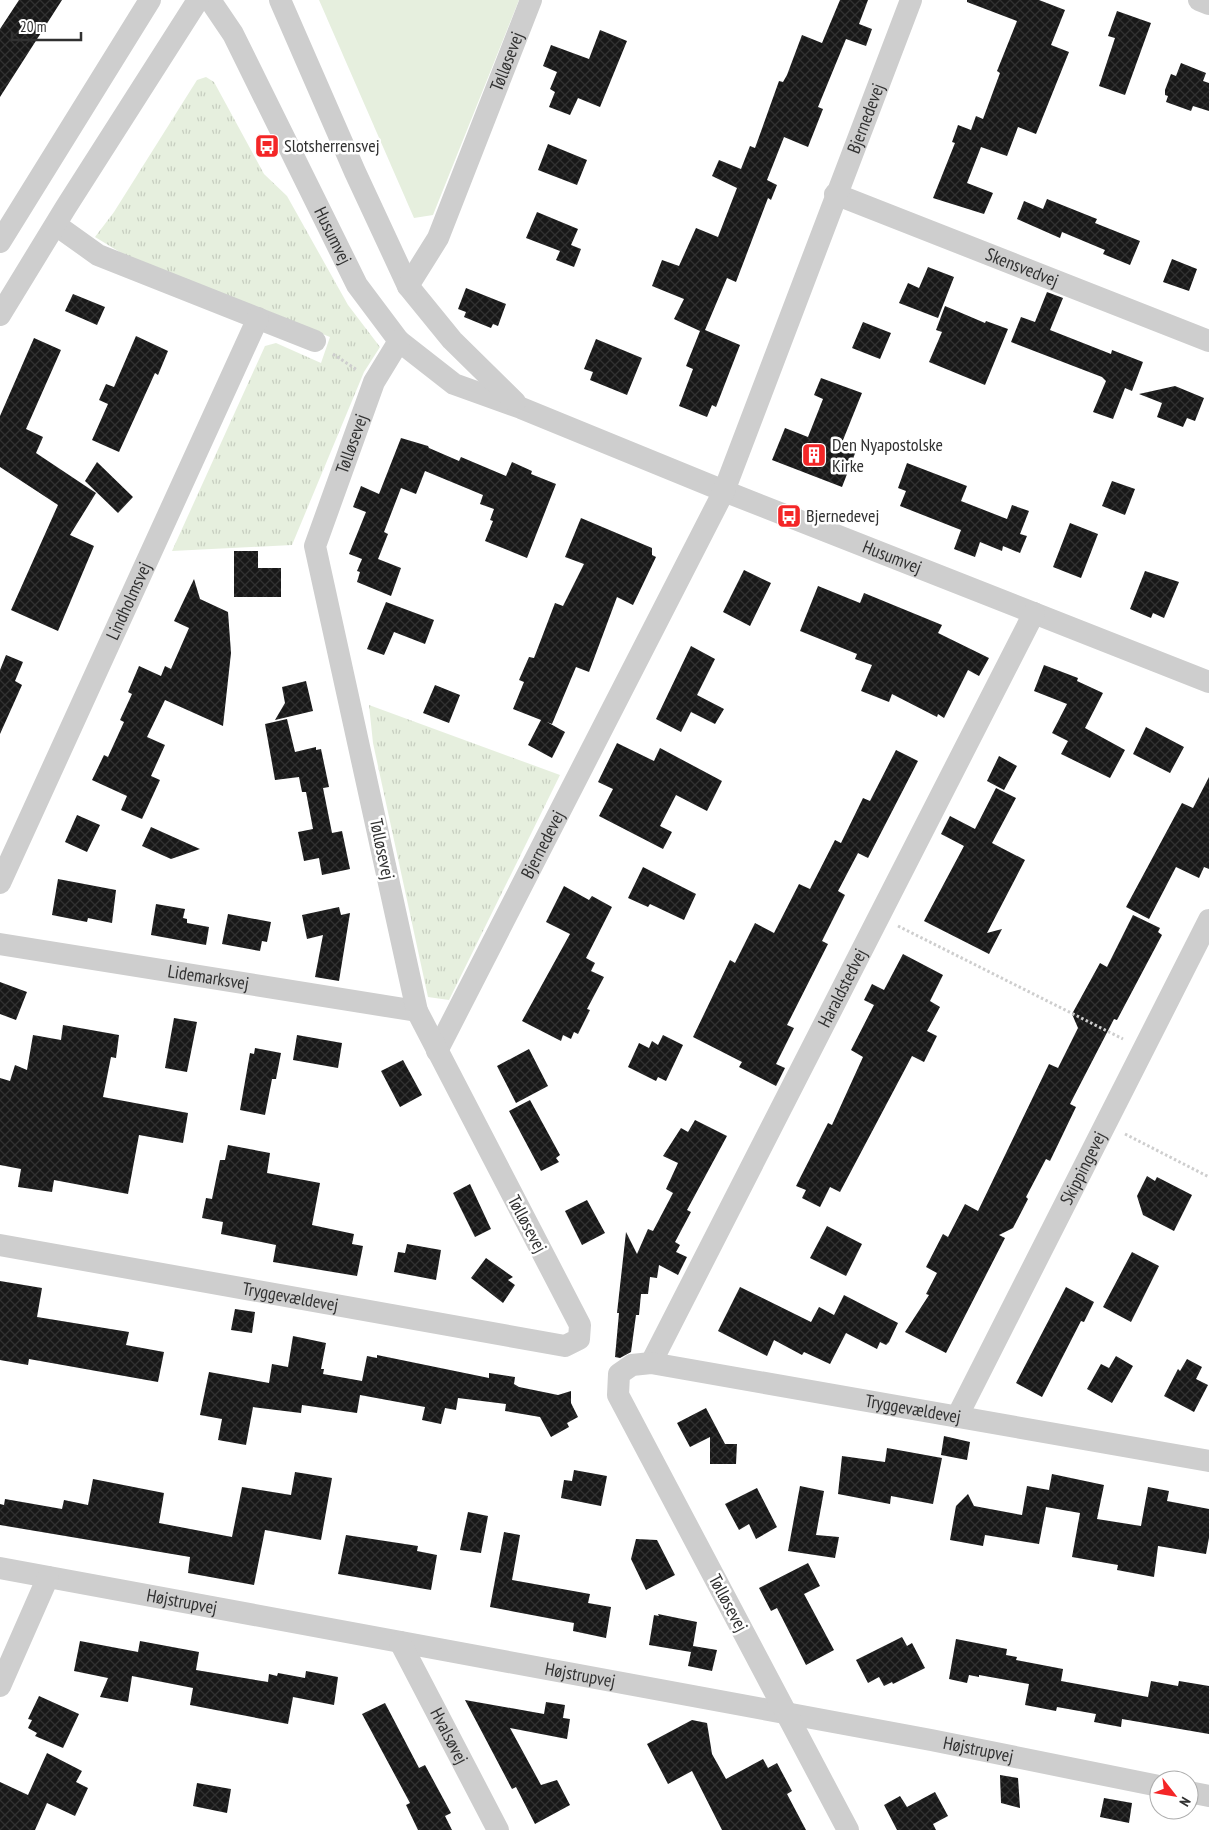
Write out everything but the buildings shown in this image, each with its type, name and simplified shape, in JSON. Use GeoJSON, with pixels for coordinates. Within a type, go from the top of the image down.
{"type":"FeatureCollection","features":[{"type":"Feature","properties":{"kind":"street"},"geometry":{"type":"LineString","coordinates":[[0,242],[8,210],[150,0]]}},
{"type":"Feature","properties":{"kind":"street"},"geometry":{"type":"LineString","coordinates":[[0,315],[198,0]]}},
{"type":"Feature","properties":{"kind":"street","name":"Husumvej"},"geometry":{"type":"LineString","coordinates":[[210,0],[233,34],[357,285],[399,341],[454,384],[521,408],[724,491],[1209,682]]}},
{"type":"Feature","properties":{"kind":"street","name":"Husumvej"},"geometry":{"type":"LineString","coordinates":[[280,0],[355,172],[408,286],[452,340],[521,408]]}},
{"type":"Feature","properties":{"kind":"street","name":"Tølløsevej"},"geometry":{"type":"LineString","coordinates":[[408,286],[438,238],[531,0]]}},
{"type":"Feature","properties":{"kind":"street","name":"Bjernedevej"},"geometry":{"type":"LineString","coordinates":[[437,1051],[724,491],[835,194],[911,0]]}},
{"type":"Feature","properties":{"kind":"street"},"geometry":{"type":"LineString","coordinates":[[1199,0],[1209,4]]}},
{"type":"Feature","properties":{"kind":"street","name":"Skensvedvej"},"geometry":{"type":"LineString","coordinates":[[835,194],[1209,341]]}},
{"type":"Feature","properties":{"kind":"street"},"geometry":{"type":"LineString","coordinates":[[56,224],[98,254],[315,341]]}},
{"type":"Feature","properties":{"kind":"street","name":"Lindholmsvej"},"geometry":{"type":"LineString","coordinates":[[0,883],[258,318]]}},
{"type":"Feature","properties":{"kind":"street","name":"Tølløsevej"},"geometry":{"type":"LineString","coordinates":[[399,341],[374,382],[315,546],[418,1011],[580,1325],[579,1339]]}},
{"type":"Feature","properties":{"kind":"street","name":"Haraldstedvej"},"geometry":{"type":"LineString","coordinates":[[651,1364],[1034,613]]}},
{"type":"Feature","properties":{"kind":"street","name":"Skippingevej"},"geometry":{"type":"LineString","coordinates":[[957,1417],[1209,920]]}},
{"type":"Feature","properties":{"kind":"street","name":"Lidemarksvej"},"geometry":{"type":"LineString","coordinates":[[0,944],[418,1011]]}},
{"type":"Feature","properties":{"kind":"street","name":"Tryggevældevej"},"geometry":{"type":"LineString","coordinates":[[0,1245],[565,1346],[579,1339]]}},
{"type":"Feature","properties":{"kind":"street","name":"Tryggevældevej"},"geometry":{"type":"LineString","coordinates":[[619,1374],[632,1365],[651,1364],[1209,1461]]}},
{"type":"Feature","properties":{"kind":"street","name":"Tølløsevej"},"geometry":{"type":"LineString","coordinates":[[619,1374],[618,1395],[848,1830]]}},
{"type":"Feature","properties":{"kind":"street","name":"Højstrupvej"},"geometry":{"type":"LineString","coordinates":[[0,1568],[786,1713],[1149,1784]]}},
{"type":"Feature","properties":{"kind":"street"},"geometry":{"type":"LineString","coordinates":[[0,1686],[48,1577]]}},
{"type":"Feature","properties":{"kind":"street","name":"Hvalsøvej"},"geometry":{"type":"LineString","coordinates":[[400,1642],[498,1830]]}},
{"type":"Feature","properties":{"kind":"path"},"geometry":{"type":"LineString","coordinates":[[315,341],[374,382]]}},
{"type":"Feature","properties":{"kind":"path"},"geometry":{"type":"LineString","coordinates":[[879,917],[1144,1050]]}},
{"type":"Feature","properties":{"kind":"path"},"geometry":{"type":"LineString","coordinates":[[1106,1124],[1209,1176]]}},
{"type":"Feature","properties":{"kind":"green space"},"geometry":{"type":"Polygon","coordinates":[[[319,0],[519,0],[433,215],[414,218],[319,0]]]}},
{"type":"Feature","properties":{"kind":"green space"},"geometry":{"type":"Polygon","coordinates":[[[206,77],[214,82],[264,174],[287,196],[348,305],[380,347],[364,372],[292,545],[172,551],[265,346],[276,343],[321,363],[330,337],[123,254],[95,237],[114,212],[197,80],[206,77]]]}},
{"type":"Feature","properties":{"kind":"green space"},"geometry":{"type":"Polygon","coordinates":[[[369,705],[560,775],[449,1000],[428,997],[373,743],[369,705]]]}},
{"type":"Feature","properties":{"kind":"place","name":"Slotsherrensvej"},"geometry":{"type":"Point","coordinates":[267,146]}},
{"type":"Feature","properties":{"kind":"place","name":"Den Nyapostolske Kirke"},"geometry":{"type":"Point","coordinates":[814,455]}},
{"type":"Feature","properties":{"kind":"place","name":"Bjernedevej"},"geometry":{"type":"Point","coordinates":[789,516]}}]}
